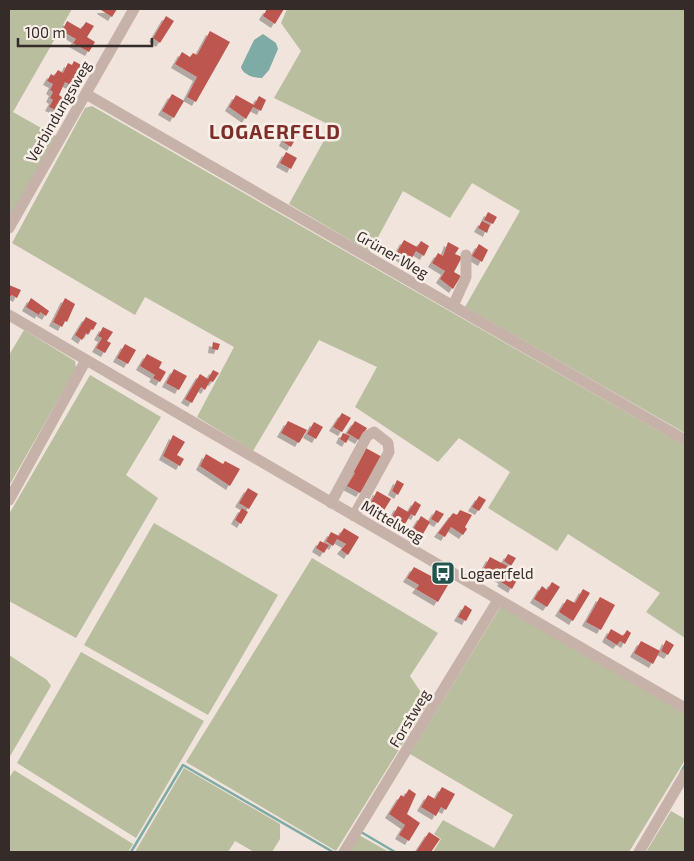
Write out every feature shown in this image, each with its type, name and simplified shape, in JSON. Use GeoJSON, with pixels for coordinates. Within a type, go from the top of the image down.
{"type":"FeatureCollection","features":[{"type":"Feature","properties":{"kind":"street","name":"Verbindungsweg"},"geometry":{"type":"LineString","coordinates":[[9,228],[134,9]]}},
{"type":"Feature","properties":{"kind":"street","name":"Grüner Weg"},"geometry":{"type":"LineString","coordinates":[[86,94],[685,440]]}},
{"type":"Feature","properties":{"kind":"street"},"geometry":{"type":"LineString","coordinates":[[453,306],[466,277],[466,254]]}},
{"type":"Feature","properties":{"kind":"street","name":"Mittelweg"},"geometry":{"type":"LineString","coordinates":[[9,316],[685,708]]}},
{"type":"Feature","properties":{"kind":"street"},"geometry":{"type":"LineString","coordinates":[[9,500],[86,360]]}},
{"type":"Feature","properties":{"kind":"street"},"geometry":{"type":"LineString","coordinates":[[331,502],[367,436],[374,432],[379,434],[388,443],[389,452],[354,516]]}},
{"type":"Feature","properties":{"kind":"street","name":"Forstweg"},"geometry":{"type":"LineString","coordinates":[[344,852],[498,600]]}},
{"type":"Feature","properties":{"kind":"street"},"geometry":{"type":"LineString","coordinates":[[638,852],[685,774]]}},
{"type":"Feature","properties":{"kind":"green space"},"geometry":{"type":"Polygon","coordinates":[[[9,9],[72,9],[13,112],[57,137],[9,218],[9,9]]]}},
{"type":"Feature","properties":{"kind":"green space"},"geometry":{"type":"Polygon","coordinates":[[[287,9],[685,9],[685,433],[465,307],[520,211],[472,183],[450,218],[403,191],[370,252],[289,204],[332,126],[274,98],[301,51],[281,23],[287,9]]]}},
{"type":"Feature","properties":{"kind":"green space"},"geometry":{"type":"Polygon","coordinates":[[[92,106],[685,446],[685,638],[646,612],[660,593],[568,534],[557,551],[488,508],[510,472],[459,438],[438,462],[355,407],[377,367],[319,340],[253,451],[197,417],[234,347],[145,297],[135,315],[12,243],[85,108],[92,106]]]}},
{"type":"Feature","properties":{"kind":"green space"},"geometry":{"type":"Polygon","coordinates":[[[24,330],[75,361],[76,368],[9,486],[9,355],[24,330]]]}},
{"type":"Feature","properties":{"kind":"green space"},"geometry":{"type":"Polygon","coordinates":[[[90,375],[161,417],[126,475],[158,498],[76,638],[9,601],[9,514],[90,375]]]}},
{"type":"Feature","properties":{"kind":"green space"},"geometry":{"type":"Polygon","coordinates":[[[154,523],[278,595],[208,715],[84,645],[154,523]]]}},
{"type":"Feature","properties":{"kind":"green space"},"geometry":{"type":"Polygon","coordinates":[[[312,558],[438,633],[410,676],[428,703],[336,851],[186,762],[312,558]]]}},
{"type":"Feature","properties":{"kind":"green space"},"geometry":{"type":"Polygon","coordinates":[[[501,606],[685,714],[685,760],[629,852],[433,852],[441,839],[434,834],[443,820],[494,848],[513,815],[410,754],[501,606]]]}},
{"type":"Feature","properties":{"kind":"green space"},"geometry":{"type":"Polygon","coordinates":[[[81,652],[204,721],[136,838],[17,763],[81,652]]]}},
{"type":"Feature","properties":{"kind":"green space"},"geometry":{"type":"Polygon","coordinates":[[[9,655],[47,680],[51,686],[9,758],[9,655]]]}},
{"type":"Feature","properties":{"kind":"green space"},"geometry":{"type":"Polygon","coordinates":[[[184,768],[280,824],[280,839],[272,852],[254,852],[235,841],[228,852],[135,852],[184,768]]]}},
{"type":"Feature","properties":{"kind":"green space"},"geometry":{"type":"Polygon","coordinates":[[[14,770],[133,844],[128,852],[9,852],[9,778],[14,770]]]}},
{"type":"Feature","properties":{"kind":"green space"},"geometry":{"type":"Polygon","coordinates":[[[671,811],[685,819],[685,852],[646,852],[671,811]]]}},
{"type":"Feature","properties":{"kind":"green space"},"geometry":{"type":"Polygon","coordinates":[[[359,835],[389,852],[349,852],[359,835]]]}},
{"type":"Feature","properties":{"kind":"water"},"geometry":{"type":"Polygon","coordinates":[[[263,34],[276,43],[278,49],[269,70],[262,78],[252,77],[246,74],[241,67],[254,40],[263,34]]]}},
{"type":"Feature","properties":{"kind":"building"},"geometry":{"type":"Polygon","coordinates":[[[102,9],[117,9],[112,17],[102,9]]]}},
{"type":"Feature","properties":{"kind":"building"},"geometry":{"type":"Polygon","coordinates":[[[267,9],[284,9],[275,24],[263,16],[267,9]]]}},
{"type":"Feature","properties":{"kind":"building"},"geometry":{"type":"Polygon","coordinates":[[[166,16],[174,21],[160,43],[153,38],[166,16]]]}},
{"type":"Feature","properties":{"kind":"building"},"geometry":{"type":"Polygon","coordinates":[[[67,21],[81,29],[86,22],[94,26],[87,37],[95,42],[89,52],[73,43],[76,39],[62,31],[67,21]]]}},
{"type":"Feature","properties":{"kind":"building"},"geometry":{"type":"Polygon","coordinates":[[[210,31],[230,42],[196,102],[187,97],[197,77],[175,64],[182,52],[190,57],[193,53],[197,55],[210,31]]]}},
{"type":"Feature","properties":{"kind":"building"},"geometry":{"type":"Polygon","coordinates":[[[74,61],[85,67],[74,87],[65,82],[59,95],[66,100],[58,111],[49,107],[53,100],[50,98],[53,92],[50,90],[53,84],[47,81],[51,74],[54,76],[58,70],[63,73],[68,63],[72,65],[74,61]]]}},
{"type":"Feature","properties":{"kind":"building"},"geometry":{"type":"Polygon","coordinates":[[[172,94],[184,101],[174,118],[162,111],[172,94]]]}},
{"type":"Feature","properties":{"kind":"building"},"geometry":{"type":"Polygon","coordinates":[[[236,95],[254,105],[259,96],[266,100],[261,111],[253,107],[246,119],[229,107],[236,95]]]}},
{"type":"Feature","properties":{"kind":"building"},"geometry":{"type":"Polygon","coordinates":[[[280,123],[299,132],[291,147],[283,142],[285,138],[275,133],[280,123]]]}},
{"type":"Feature","properties":{"kind":"building"},"geometry":{"type":"Polygon","coordinates":[[[286,152],[297,158],[291,169],[280,163],[286,152]]]}},
{"type":"Feature","properties":{"kind":"building"},"geometry":{"type":"Polygon","coordinates":[[[488,212],[497,217],[493,224],[484,220],[488,212]]]}},
{"type":"Feature","properties":{"kind":"building"},"geometry":{"type":"Polygon","coordinates":[[[482,221],[490,225],[487,233],[478,228],[482,221]]]}},
{"type":"Feature","properties":{"kind":"building"},"geometry":{"type":"Polygon","coordinates":[[[404,240],[417,247],[421,241],[429,246],[424,256],[416,251],[409,263],[396,254],[404,240]]]}},
{"type":"Feature","properties":{"kind":"building"},"geometry":{"type":"Polygon","coordinates":[[[448,242],[459,248],[455,254],[462,257],[454,272],[461,276],[453,289],[440,279],[445,271],[432,263],[438,253],[443,256],[448,242]]]}},
{"type":"Feature","properties":{"kind":"building"},"geometry":{"type":"Polygon","coordinates":[[[479,244],[488,250],[482,262],[472,256],[479,244]]]}},
{"type":"Feature","properties":{"kind":"building"},"geometry":{"type":"Polygon","coordinates":[[[9,285],[21,290],[17,298],[12,295],[9,297],[9,285]]]}},
{"type":"Feature","properties":{"kind":"building"},"geometry":{"type":"Polygon","coordinates":[[[31,298],[49,311],[46,316],[40,312],[39,315],[26,307],[31,298]]]}},
{"type":"Feature","properties":{"kind":"building"},"geometry":{"type":"Polygon","coordinates":[[[65,298],[75,304],[67,322],[65,321],[62,327],[53,322],[65,298]]]}},
{"type":"Feature","properties":{"kind":"building"},"geometry":{"type":"Polygon","coordinates":[[[86,317],[97,323],[88,335],[86,333],[82,340],[75,335],[86,317]]]}},
{"type":"Feature","properties":{"kind":"building"},"geometry":{"type":"Polygon","coordinates":[[[103,327],[113,332],[107,341],[111,343],[105,353],[96,348],[102,338],[98,336],[103,327]]]}},
{"type":"Feature","properties":{"kind":"building"},"geometry":{"type":"Polygon","coordinates":[[[213,342],[220,344],[218,350],[212,349],[213,342]]]}},
{"type":"Feature","properties":{"kind":"building"},"geometry":{"type":"Polygon","coordinates":[[[125,344],[136,350],[128,364],[117,358],[125,344]]]}},
{"type":"Feature","properties":{"kind":"building"},"geometry":{"type":"Polygon","coordinates":[[[147,354],[162,362],[159,368],[166,372],[160,382],[153,378],[155,375],[140,366],[147,354]]]}},
{"type":"Feature","properties":{"kind":"building"},"geometry":{"type":"Polygon","coordinates":[[[174,369],[187,376],[179,390],[166,383],[174,369]]]}},
{"type":"Feature","properties":{"kind":"building"},"geometry":{"type":"Polygon","coordinates":[[[213,370],[219,373],[213,382],[210,381],[205,390],[201,387],[192,403],[185,399],[200,374],[208,379],[213,370]]]}},
{"type":"Feature","properties":{"kind":"building"},"geometry":{"type":"Polygon","coordinates":[[[342,413],[351,418],[342,432],[333,427],[342,413]]]}},
{"type":"Feature","properties":{"kind":"building"},"geometry":{"type":"Polygon","coordinates":[[[288,421],[307,430],[299,443],[281,433],[288,421]]]}},
{"type":"Feature","properties":{"kind":"building"},"geometry":{"type":"Polygon","coordinates":[[[355,421],[367,428],[359,440],[347,433],[355,421]]]}},
{"type":"Feature","properties":{"kind":"building"},"geometry":{"type":"Polygon","coordinates":[[[314,422],[323,427],[316,439],[307,434],[314,422]]]}},
{"type":"Feature","properties":{"kind":"building"},"geometry":{"type":"Polygon","coordinates":[[[343,433],[350,436],[346,443],[340,439],[343,433]]]}},
{"type":"Feature","properties":{"kind":"building"},"geometry":{"type":"Polygon","coordinates":[[[173,435],[185,442],[177,455],[184,459],[180,466],[163,456],[173,435]]]}},
{"type":"Feature","properties":{"kind":"building"},"geometry":{"type":"Polygon","coordinates":[[[364,447],[384,458],[360,493],[347,486],[355,473],[350,470],[364,447]]]}},
{"type":"Feature","properties":{"kind":"building"},"geometry":{"type":"Polygon","coordinates":[[[206,454],[223,464],[225,461],[240,469],[230,486],[200,466],[206,454]]]}},
{"type":"Feature","properties":{"kind":"building"},"geometry":{"type":"Polygon","coordinates":[[[397,480],[404,484],[398,495],[392,491],[397,480]]]}},
{"type":"Feature","properties":{"kind":"building"},"geometry":{"type":"Polygon","coordinates":[[[248,488],[258,494],[249,509],[239,503],[248,488]]]}},
{"type":"Feature","properties":{"kind":"building"},"geometry":{"type":"Polygon","coordinates":[[[377,491],[391,499],[383,512],[370,504],[377,491]]]}},
{"type":"Feature","properties":{"kind":"building"},"geometry":{"type":"Polygon","coordinates":[[[479,496],[486,500],[479,511],[472,507],[479,496]]]}},
{"type":"Feature","properties":{"kind":"building"},"geometry":{"type":"Polygon","coordinates":[[[415,501],[421,505],[415,516],[411,514],[405,524],[392,517],[398,506],[408,512],[415,501]]]}},
{"type":"Feature","properties":{"kind":"building"},"geometry":{"type":"Polygon","coordinates":[[[242,508],[248,512],[241,524],[235,520],[242,508]]]}},
{"type":"Feature","properties":{"kind":"building"},"geometry":{"type":"Polygon","coordinates":[[[436,510],[444,514],[438,523],[431,519],[436,510]]]}},
{"type":"Feature","properties":{"kind":"building"},"geometry":{"type":"Polygon","coordinates":[[[460,510],[472,515],[463,535],[451,527],[445,537],[438,533],[453,513],[457,515],[460,510]]]}},
{"type":"Feature","properties":{"kind":"building"},"geometry":{"type":"Polygon","coordinates":[[[421,516],[430,522],[423,534],[413,529],[421,516]]]}},
{"type":"Feature","properties":{"kind":"building"},"geometry":{"type":"Polygon","coordinates":[[[344,528],[359,537],[348,555],[341,550],[346,544],[337,539],[333,546],[326,541],[331,532],[339,536],[344,528]]]}},
{"type":"Feature","properties":{"kind":"building"},"geometry":{"type":"Polygon","coordinates":[[[320,541],[329,545],[324,553],[316,548],[320,541]]]}},
{"type":"Feature","properties":{"kind":"building"},"geometry":{"type":"Polygon","coordinates":[[[508,554],[516,558],[511,566],[504,561],[508,554]]]}},
{"type":"Feature","properties":{"kind":"building"},"geometry":{"type":"Polygon","coordinates":[[[490,557],[521,573],[512,589],[501,582],[503,580],[484,568],[490,557]]]}},
{"type":"Feature","properties":{"kind":"building"},"geometry":{"type":"Polygon","coordinates":[[[414,567],[448,585],[438,602],[416,589],[419,585],[407,578],[414,567]]]}},
{"type":"Feature","properties":{"kind":"building"},"geometry":{"type":"Polygon","coordinates":[[[552,582],[560,587],[547,607],[534,599],[542,586],[547,590],[552,582]]]}},
{"type":"Feature","properties":{"kind":"building"},"geometry":{"type":"Polygon","coordinates":[[[583,589],[590,593],[573,621],[559,612],[567,599],[575,603],[583,589]]]}},
{"type":"Feature","properties":{"kind":"building"},"geometry":{"type":"Polygon","coordinates":[[[600,597],[615,605],[601,630],[586,622],[600,597]]]}},
{"type":"Feature","properties":{"kind":"building"},"geometry":{"type":"Polygon","coordinates":[[[465,605],[472,610],[466,621],[458,617],[465,605]]]}},
{"type":"Feature","properties":{"kind":"building"},"geometry":{"type":"Polygon","coordinates":[[[611,629],[623,636],[627,630],[631,633],[625,644],[620,641],[617,645],[606,638],[611,629]]]}},
{"type":"Feature","properties":{"kind":"building"},"geometry":{"type":"Polygon","coordinates":[[[666,640],[674,645],[668,655],[661,651],[666,640]]]}},
{"type":"Feature","properties":{"kind":"building"},"geometry":{"type":"Polygon","coordinates":[[[641,641],[660,651],[653,664],[634,653],[641,641]]]}},
{"type":"Feature","properties":{"kind":"building"},"geometry":{"type":"Polygon","coordinates":[[[442,787],[455,794],[446,810],[441,807],[436,816],[421,807],[428,795],[435,799],[442,787]]]}},
{"type":"Feature","properties":{"kind":"building"},"geometry":{"type":"Polygon","coordinates":[[[409,789],[416,794],[407,814],[420,823],[409,841],[399,835],[405,825],[389,814],[401,795],[404,797],[409,789]]]}},
{"type":"Feature","properties":{"kind":"building"},"geometry":{"type":"Polygon","coordinates":[[[429,832],[440,839],[431,852],[416,852],[429,832]]]}},
{"type":"Feature","properties":{"kind":"waterway"},"geometry":{"type":"LineString","coordinates":[[131,852],[183,765],[333,852]]}},
{"type":"Feature","properties":{"kind":"waterway"},"geometry":{"type":"LineString","coordinates":[[681,772],[685,765]]}},
{"type":"Feature","properties":{"kind":"waterway"},"geometry":{"type":"LineString","coordinates":[[361,832],[395,852]]}},
{"type":"Feature","properties":{"kind":"place","name":"Logaerfeld"},"geometry":{"type":"Point","coordinates":[443,573]}},
{"type":"Feature","properties":{"kind":"district","name":"LOGAERFELD"},"geometry":{"type":"Point","coordinates":[275,131]}}]}
